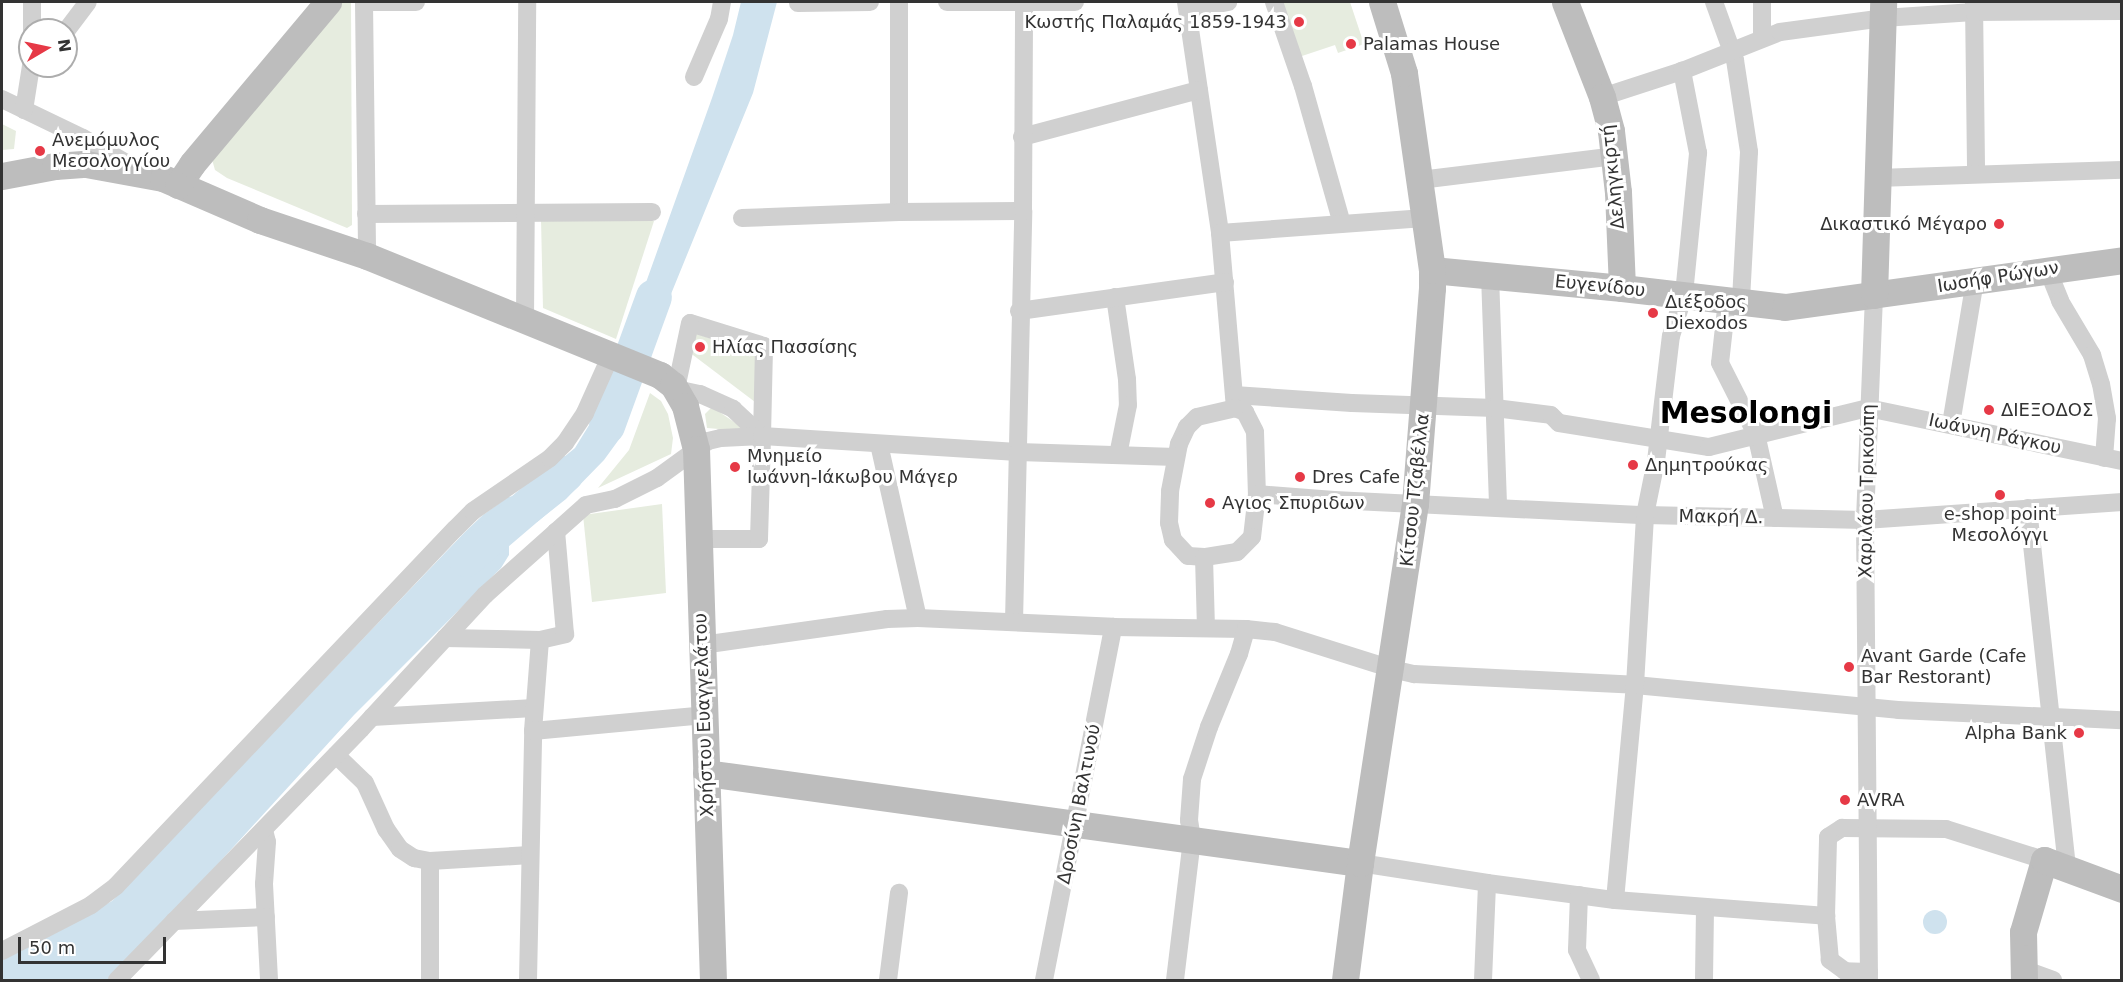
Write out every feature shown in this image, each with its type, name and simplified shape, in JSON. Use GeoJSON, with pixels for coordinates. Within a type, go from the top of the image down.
{"type":"FeatureCollection","features":[{"type":"Feature","properties":{"kind":"street"},"geometry":{"type":"LineString","coordinates":[[32,2],[32,18]]}},
{"type":"Feature","properties":{"kind":"street"},"geometry":{"type":"LineString","coordinates":[[76,18],[88,2]]}},
{"type":"Feature","properties":{"kind":"street"},"geometry":{"type":"LineString","coordinates":[[161,179],[306,2]]}},
{"type":"Feature","properties":{"kind":"street"},"geometry":{"type":"LineString","coordinates":[[2,176],[78,165],[103,165],[161,179],[192,164],[328,2]]}},
{"type":"Feature","properties":{"kind":"street"},"geometry":{"type":"LineString","coordinates":[[366,256],[364,2],[416,2]]}},
{"type":"Feature","properties":{"kind":"street"},"geometry":{"type":"LineString","coordinates":[[525,320],[527,2]]}},
{"type":"Feature","properties":{"kind":"street"},"geometry":{"type":"LineString","coordinates":[[694,77],[719,19],[722,2]]}},
{"type":"Feature","properties":{"kind":"street"},"geometry":{"type":"LineString","coordinates":[[798,3],[870,2]]}},
{"type":"Feature","properties":{"kind":"street"},"geometry":{"type":"LineString","coordinates":[[899,2],[899,212]]}},
{"type":"Feature","properties":{"kind":"street"},"geometry":{"type":"LineString","coordinates":[[947,2],[1075,2]]}},
{"type":"Feature","properties":{"kind":"street"},"geometry":{"type":"LineString","coordinates":[[1014,622],[1019,311],[1023,211],[1024,2]]}},
{"type":"Feature","properties":{"kind":"street"},"geometry":{"type":"LineString","coordinates":[[1228,2],[1187,6],[1220,233],[1235,401],[1245,412],[1255,432],[1257,494],[1253,533],[1245,546],[1237,552],[1204,557],[1187,555],[1172,536],[1169,504],[1176,457],[1182,436],[1193,419],[1235,401],[1495,408],[1551,415],[1558,423],[1709,447],[1868,408]]}},
{"type":"Feature","properties":{"kind":"street"},"geometry":{"type":"LineString","coordinates":[[1274,2],[1303,86],[1342,224]]}},
{"type":"Feature","properties":{"kind":"street","name":"Κίτσου Τζαβέλλα"},"geometry":{"type":"LineString","coordinates":[[1345,981],[1360,862],[1392,669],[1415,504],[1424,407],[1432,270],[1402,65],[1382,2]]}},
{"type":"Feature","properties":{"kind":"street","name":"Δεληγκιρτή"},"geometry":{"type":"LineString","coordinates":[[1565,2],[1602,97],[1615,156],[1622,288]]}},
{"type":"Feature","properties":{"kind":"street"},"geometry":{"type":"LineString","coordinates":[[1714,2],[1732,50],[1749,152],[1734,301],[1720,363],[1755,434],[1776,518]]}},
{"type":"Feature","properties":{"kind":"street"},"geometry":{"type":"LineString","coordinates":[[1762,2],[1762,38]]}},
{"type":"Feature","properties":{"kind":"street"},"geometry":{"type":"LineString","coordinates":[[1602,97],[1682,71],[1780,32],[1883,10],[1974,7],[2121,11]]}},
{"type":"Feature","properties":{"kind":"street"},"geometry":{"type":"LineString","coordinates":[[1974,7],[1976,174]]}},
{"type":"Feature","properties":{"kind":"street","name":"Χαριλάου Τρικούπη"},"geometry":{"type":"LineString","coordinates":[[1869,976],[1865,520],[1883,10]]}},
{"type":"Feature","properties":{"kind":"street"},"geometry":{"type":"LineString","coordinates":[[1615,900],[1635,686],[1645,515],[1658,440],[1671,336],[1684,294],[1698,142],[1682,71]]}},
{"type":"Feature","properties":{"kind":"street"},"geometry":{"type":"LineString","coordinates":[[24,110],[29,78]]}},
{"type":"Feature","properties":{"kind":"street"},"geometry":{"type":"LineString","coordinates":[[1022,137],[1199,90]]}},
{"type":"Feature","properties":{"kind":"street"},"geometry":{"type":"LineString","coordinates":[[2,99],[161,179],[260,220],[366,256],[611,355],[668,382],[700,394],[733,409],[762,436]]}},
{"type":"Feature","properties":{"kind":"street"},"geometry":{"type":"LineString","coordinates":[[1420,180],[1615,156]]}},
{"type":"Feature","properties":{"kind":"street"},"geometry":{"type":"LineString","coordinates":[[1877,178],[2121,170]]}},
{"type":"Feature","properties":{"kind":"street"},"geometry":{"type":"LineString","coordinates":[[742,218],[899,212],[1023,211]]}},
{"type":"Feature","properties":{"kind":"street"},"geometry":{"type":"LineString","coordinates":[[366,214],[652,212]]}},
{"type":"Feature","properties":{"kind":"street"},"geometry":{"type":"LineString","coordinates":[[1220,233],[1424,218]]}},
{"type":"Feature","properties":{"kind":"street","name":"Ιωσήφ Ρώγων"},"geometry":{"type":"LineString","coordinates":[[1874,294],[1976,281],[2048,268],[2121,260]]}},
{"type":"Feature","properties":{"kind":"street"},"geometry":{"type":"LineString","coordinates":[[2048,268],[2060,301],[2091,355],[2101,384],[2113,460]]}},
{"type":"Feature","properties":{"kind":"street","name":"Ευγενίδου"},"geometry":{"type":"LineString","coordinates":[[1432,270],[1684,294],[1762,306],[1800,306],[1874,294]]}},
{"type":"Feature","properties":{"kind":"street"},"geometry":{"type":"LineString","coordinates":[[1490,275],[1498,508]]}},
{"type":"Feature","properties":{"kind":"street"},"geometry":{"type":"LineString","coordinates":[[1951,424],[1976,281]]}},
{"type":"Feature","properties":{"kind":"street"},"geometry":{"type":"LineString","coordinates":[[1019,311],[1225,282]]}},
{"type":"Feature","properties":{"kind":"street"},"geometry":{"type":"LineString","coordinates":[[1115,297],[1128,405],[1118,455]]}},
{"type":"Feature","properties":{"kind":"street"},"geometry":{"type":"LineString","coordinates":[[668,382],[690,323],[764,346],[759,538],[699,539]]}},
{"type":"Feature","properties":{"kind":"street"},"geometry":{"type":"LineString","coordinates":[[2,951],[91,905],[116,886],[455,528],[473,511],[550,458],[565,443],[585,413],[611,355]]}},
{"type":"Feature","properties":{"kind":"street","name":"Χρήστου Ευαγγελάτου"},"geometry":{"type":"LineString","coordinates":[[668,382],[687,411],[696,449],[712,981]]}},
{"type":"Feature","properties":{"kind":"street","name":"Ιωάννη Ράγκου"},"geometry":{"type":"LineString","coordinates":[[1868,408],[2113,460]]}},
{"type":"Feature","properties":{"kind":"street"},"geometry":{"type":"LineString","coordinates":[[117,981],[336,755],[485,595],[586,505],[615,499],[657,478],[696,449],[721,438],[762,436],[1018,452],[1176,457]]}},
{"type":"Feature","properties":{"kind":"street"},"geometry":{"type":"LineString","coordinates":[[879,444],[918,618]]}},
{"type":"Feature","properties":{"kind":"street","name":"Μακρή Δ."},"geometry":{"type":"LineString","coordinates":[[1257,494],[1645,515],[1865,520],[2121,502]]}},
{"type":"Feature","properties":{"kind":"street"},"geometry":{"type":"LineString","coordinates":[[2028,508],[2051,717],[2056,863],[2023,932],[2023,975],[2053,981]]}},
{"type":"Feature","properties":{"kind":"street"},"geometry":{"type":"LineString","coordinates":[[445,638],[540,640],[565,634],[556,531]]}},
{"type":"Feature","properties":{"kind":"street"},"geometry":{"type":"LineString","coordinates":[[1204,557],[1206,627]]}},
{"type":"Feature","properties":{"kind":"street"},"geometry":{"type":"LineString","coordinates":[[702,645],[887,620],[918,618],[1113,627],[1246,628],[1283,634],[1414,674],[1635,686],[1868,708],[2121,720]]}},
{"type":"Feature","properties":{"kind":"street","name":"Δροσίνη Βαλτινού"},"geometry":{"type":"LineString","coordinates":[[1044,981],[1113,627]]}},
{"type":"Feature","properties":{"kind":"street"},"geometry":{"type":"LineString","coordinates":[[1175,981],[1192,839],[1189,820],[1196,763],[1239,654],[1246,628]]}},
{"type":"Feature","properties":{"kind":"street"},"geometry":{"type":"LineString","coordinates":[[528,981],[533,731],[540,640]]}},
{"type":"Feature","properties":{"kind":"street"},"geometry":{"type":"LineString","coordinates":[[372,717],[534,708]]}},
{"type":"Feature","properties":{"kind":"street"},"geometry":{"type":"LineString","coordinates":[[533,731],[704,715]]}},
{"type":"Feature","properties":{"kind":"street"},"geometry":{"type":"LineString","coordinates":[[336,755],[365,783],[386,830],[400,849],[414,858],[430,861],[530,855]]}},
{"type":"Feature","properties":{"kind":"street"},"geometry":{"type":"LineString","coordinates":[[706,772],[1360,862],[1486,883],[1615,900],[1826,916]]}},
{"type":"Feature","properties":{"kind":"street"},"geometry":{"type":"LineString","coordinates":[[1869,976],[1845,971],[1830,960],[1826,916],[1828,837],[1842,828],[1946,829],[2056,863],[2121,889]]}},
{"type":"Feature","properties":{"kind":"street"},"geometry":{"type":"LineString","coordinates":[[264,830],[267,842],[264,884],[269,981]]}},
{"type":"Feature","properties":{"kind":"street"},"geometry":{"type":"LineString","coordinates":[[430,861],[430,981]]}},
{"type":"Feature","properties":{"kind":"street"},"geometry":{"type":"LineString","coordinates":[[1483,981],[1486,883]]}},
{"type":"Feature","properties":{"kind":"street"},"geometry":{"type":"LineString","coordinates":[[888,981],[899,893]]}},
{"type":"Feature","properties":{"kind":"street"},"geometry":{"type":"LineString","coordinates":[[1579,895],[1577,950],[1591,981]]}},
{"type":"Feature","properties":{"kind":"street"},"geometry":{"type":"LineString","coordinates":[[1704,981],[1705,908]]}},
{"type":"Feature","properties":{"kind":"street"},"geometry":{"type":"LineString","coordinates":[[174,921],[266,917]]}},
{"type":"Feature","properties":{"kind":"shaded area"},"geometry":{"type":"Polygon","coordinates":[[[340,2],[351,2],[352,225],[347,228],[227,178],[215,170],[211,156],[340,2]]]}},
{"type":"Feature","properties":{"kind":"shaded area"},"geometry":{"type":"Polygon","coordinates":[[[1282,2],[1350,2],[1364,44],[1338,53],[1335,45],[1299,57],[1282,2]]]}},
{"type":"Feature","properties":{"kind":"shaded area"},"geometry":{"type":"Polygon","coordinates":[[[2,124],[16,131],[14,149],[2,150],[2,124]]]}},
{"type":"Feature","properties":{"kind":"shaded area"},"geometry":{"type":"Polygon","coordinates":[[[541,219],[654,221],[616,339],[543,308],[541,219]]]}},
{"type":"Feature","properties":{"kind":"shaded area"},"geometry":{"type":"Polygon","coordinates":[[[695,333],[756,355],[755,402],[689,352],[695,333]]]}},
{"type":"Feature","properties":{"kind":"shaded area"},"geometry":{"type":"Polygon","coordinates":[[[650,393],[661,401],[668,414],[673,438],[671,454],[598,488],[629,450],[650,393]]]}},
{"type":"Feature","properties":{"kind":"shaded area"},"geometry":{"type":"Polygon","coordinates":[[[712,407],[743,428],[743,431],[707,428],[705,414],[712,407]]]}},
{"type":"Feature","properties":{"kind":"shaded area"},"geometry":{"type":"Polygon","coordinates":[[[662,504],[666,593],[592,602],[583,515],[662,504]]]}},
{"type":"Feature","properties":{"kind":"water"},"geometry":{"type":"Polygon","coordinates":[[[741,2],[777,2],[753,93],[649,348],[630,341],[639,302],[712,98],[733,35],[741,2]]]}},
{"type":"Feature","properties":{"kind":"water"},"geometry":{"type":"Polygon","coordinates":[[[618,378],[636,386],[628,419],[620,438],[604,460],[566,499],[537,522],[533,516],[518,520],[521,531],[511,536],[506,520],[529,510],[518,495],[575,448],[618,378]]]}},
{"type":"Feature","properties":{"kind":"water"},"geometry":{"type":"Polygon","coordinates":[[[514,496],[516,506],[501,516],[509,541],[509,555],[501,568],[354,715],[112,980],[2,980],[2,959],[112,901],[465,532],[483,515],[508,497],[514,496]]]}},
{"type":"Feature","properties":{"kind":"water"},"geometry":{"type":"Polygon","coordinates":[[[1935,910],[1943,914],[1947,922],[1943,930],[1935,934],[1927,930],[1923,922],[1927,914],[1935,910]]]}},
{"type":"Feature","properties":{"kind":"waterway"},"geometry":{"type":"LineString","coordinates":[[607,426],[654,297]]}},
{"type":"Feature","properties":{"kind":"waterway"},"geometry":{"type":"LineString","coordinates":[[466,559],[566,474]]}},
{"type":"Feature","properties":{"kind":"place","name":"Κωστής Παλαμάς 1859-1943"},"geometry":{"type":"Point","coordinates":[1299,22]}},
{"type":"Feature","properties":{"kind":"place","name":"Palamas House"},"geometry":{"type":"Point","coordinates":[1351,44]}},
{"type":"Feature","properties":{"kind":"place","name":"Ανεμόμυλος Μεσολογγίου"},"geometry":{"type":"Point","coordinates":[40,151]}},
{"type":"Feature","properties":{"kind":"place","name":"Δικαστικό Μέγαρο"},"geometry":{"type":"Point","coordinates":[1999,224]}},
{"type":"Feature","properties":{"kind":"place","name":"Διέξοδος Diexodos"},"geometry":{"type":"Point","coordinates":[1653,313]}},
{"type":"Feature","properties":{"kind":"place","name":"Ηλίας Πασσίσης"},"geometry":{"type":"Point","coordinates":[700,347]}},
{"type":"Feature","properties":{"kind":"place","name":"ΔΙΕΞΟΔΟΣ"},"geometry":{"type":"Point","coordinates":[1989,410]}},
{"type":"Feature","properties":{"kind":"place","name":"Δημητρούκας"},"geometry":{"type":"Point","coordinates":[1633,465]}},
{"type":"Feature","properties":{"kind":"place","name":"Μνημείο Ιωάννη-Ιάκωβου Μάγερ"},"geometry":{"type":"Point","coordinates":[735,467]}},
{"type":"Feature","properties":{"kind":"place","name":"Dres Cafe"},"geometry":{"type":"Point","coordinates":[1300,477]}},
{"type":"Feature","properties":{"kind":"place","name":"e-shop point Μεσολόγγι"},"geometry":{"type":"Point","coordinates":[2000,495]}},
{"type":"Feature","properties":{"kind":"place","name":"Αγιος Σπυριδων"},"geometry":{"type":"Point","coordinates":[1210,503]}},
{"type":"Feature","properties":{"kind":"place","name":"Avant Garde (Cafe Bar Restorant)"},"geometry":{"type":"Point","coordinates":[1849,667]}},
{"type":"Feature","properties":{"kind":"place","name":"Alpha Bank"},"geometry":{"type":"Point","coordinates":[2079,733]}},
{"type":"Feature","properties":{"kind":"place","name":"AVRA"},"geometry":{"type":"Point","coordinates":[1845,800]}},
{"type":"Feature","properties":{"kind":"district","name":"Mesolongi"},"geometry":{"type":"Point","coordinates":[1746,413]}}]}
